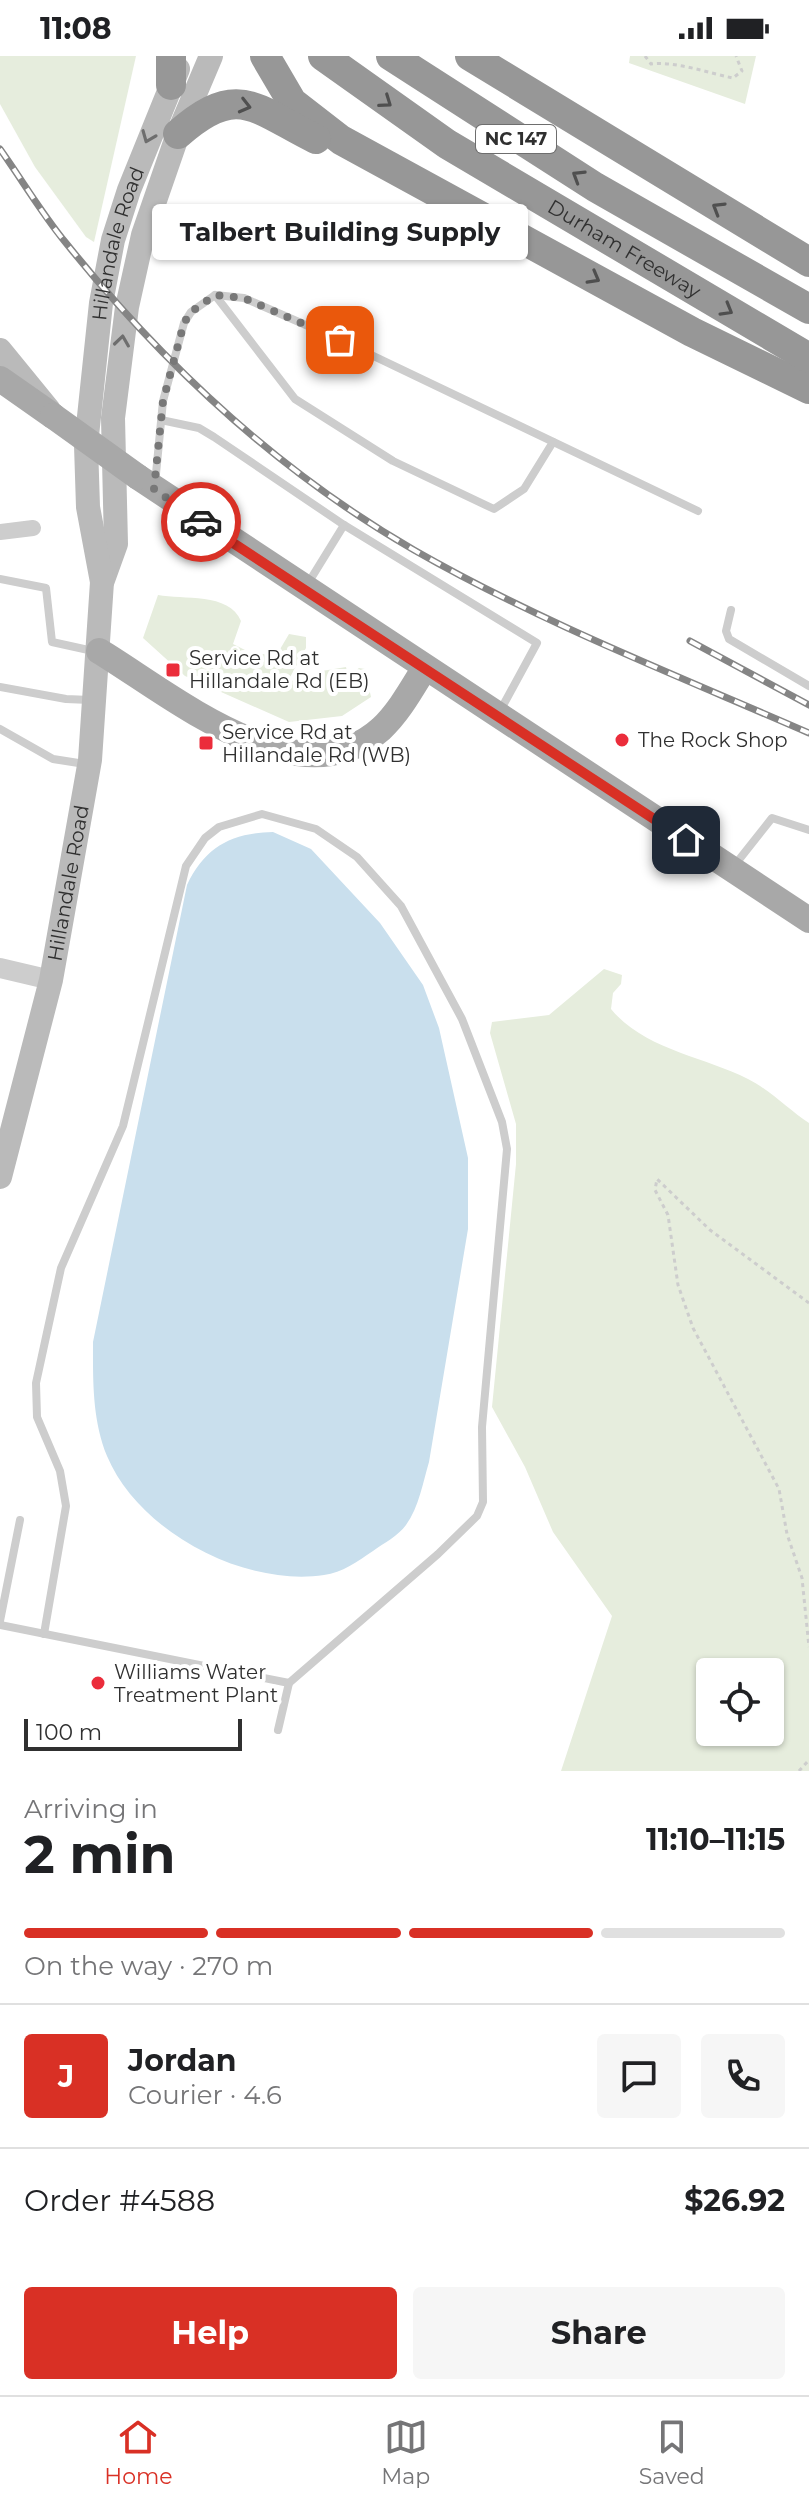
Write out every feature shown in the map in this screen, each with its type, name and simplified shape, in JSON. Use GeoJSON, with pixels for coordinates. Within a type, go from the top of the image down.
{"type":"FeatureCollection","features":[{"type":"Feature","properties":{"kind":"highway"},"geometry":{"type":"LineString","coordinates":[[265,56],[276,81],[310,120],[692,332],[809,389]]}},
{"type":"Feature","properties":{"kind":"highway","name":"Durham Freeway"},"geometry":{"type":"LineString","coordinates":[[323,56],[474,161],[809,358]]}},
{"type":"Feature","properties":{"kind":"highway","name":"Durham Freeway"},"geometry":{"type":"LineString","coordinates":[[391,56],[582,179],[809,309]]}},
{"type":"Feature","properties":{"kind":"highway"},"geometry":{"type":"LineString","coordinates":[[470,56],[809,262]]}},
{"type":"Feature","properties":{"kind":"highway"},"geometry":{"type":"LineString","coordinates":[[178,134],[201,113],[219,105],[242,104],[364,163],[407,175]]}},
{"type":"Feature","properties":{"kind":"main road","name":"Hillandale Road"},"geometry":{"type":"LineString","coordinates":[[0,1177],[51,980],[89,765],[102,582],[88,507],[86,445],[101,303],[125,203],[171,70],[184,56]]}},
{"type":"Feature","properties":{"kind":"main road","name":"Hillandale Road"},"geometry":{"type":"LineString","coordinates":[[102,582],[116,544],[113,418],[127,307],[143,235],[178,134],[211,56]]}},
{"type":"Feature","properties":{"kind":"main road"},"geometry":{"type":"LineString","coordinates":[[0,350],[53,416]]}},
{"type":"Feature","properties":{"kind":"main road"},"geometry":{"type":"LineString","coordinates":[[0,379],[146,483],[304,589],[809,920]]}},
{"type":"Feature","properties":{"kind":"main road"},"geometry":{"type":"LineString","coordinates":[[99,651],[249,740],[287,754],[306,756],[348,749],[373,735],[400,707],[424,669]]}},
{"type":"Feature","properties":{"kind":"street"},"geometry":{"type":"LineString","coordinates":[[0,532],[33,528]]}},
{"type":"Feature","properties":{"kind":"street"},"geometry":{"type":"LineString","coordinates":[[0,968],[51,980]]}},
{"type":"Feature","properties":{"kind":"lane"},"geometry":{"type":"LineString","coordinates":[[215,295],[295,399],[393,461],[494,509],[524,489],[553,442]]}},
{"type":"Feature","properties":{"kind":"lane"},"geometry":{"type":"LineString","coordinates":[[146,483],[184,323],[191,312],[215,295],[244,298],[272,310],[553,442],[579,451],[698,511]]}},
{"type":"Feature","properties":{"kind":"lane"},"geometry":{"type":"LineString","coordinates":[[161,420],[199,428],[344,525],[537,643],[497,715]]}},
{"type":"Feature","properties":{"kind":"lane"},"geometry":{"type":"LineString","coordinates":[[304,589],[344,525]]}},
{"type":"Feature","properties":{"kind":"lane"},"geometry":{"type":"LineString","coordinates":[[0,579],[46,588],[52,642],[99,651]]}},
{"type":"Feature","properties":{"kind":"lane"},"geometry":{"type":"LineString","coordinates":[[731,610],[726,631],[729,639],[809,686]]}},
{"type":"Feature","properties":{"kind":"lane"},"geometry":{"type":"LineString","coordinates":[[0,687],[66,699],[95,700]]}},
{"type":"Feature","properties":{"kind":"lane"},"geometry":{"type":"LineString","coordinates":[[0,729],[53,759],[89,765]]}},
{"type":"Feature","properties":{"kind":"lane"},"geometry":{"type":"LineString","coordinates":[[44,1634],[66,1520],[65,1492],[34,1402],[61,1268],[123,1126],[186,866],[205,838],[219,827],[262,814],[288,819],[343,845],[377,875],[401,906],[476,1050],[502,1122],[507,1149],[482,1427],[486,1476],[483,1502],[477,1516],[438,1554],[289,1683],[278,1730]]}},
{"type":"Feature","properties":{"kind":"lane"},"geometry":{"type":"LineString","coordinates":[[732,870],[743,851],[772,818],[809,830]]}},
{"type":"Feature","properties":{"kind":"lane"},"geometry":{"type":"LineString","coordinates":[[20,1520],[4,1582],[0,1623],[289,1683]]}},
{"type":"Feature","properties":{"kind":"path"},"geometry":{"type":"LineString","coordinates":[[645,56],[651,64],[668,61],[690,70],[733,78],[742,71],[736,56]]}},
{"type":"Feature","properties":{"kind":"path"},"geometry":{"type":"LineString","coordinates":[[809,1303],[710,1230],[657,1179],[655,1190],[668,1215],[678,1285],[693,1328],[779,1489],[787,1534],[802,1578],[809,1647]]}},
{"type":"Feature","properties":{"kind":"path"},"geometry":{"type":"LineString","coordinates":[[799,1771],[809,1760]]}},
{"type":"Feature","properties":{"kind":"green space"},"geometry":{"type":"Polygon","coordinates":[[[0,56],[136,56],[94,242],[86,237],[35,167],[0,104],[0,56]]]}},
{"type":"Feature","properties":{"kind":"green space"},"geometry":{"type":"Polygon","coordinates":[[[630,56],[756,56],[745,104],[629,63],[630,56]]]}},
{"type":"Feature","properties":{"kind":"green space"},"geometry":{"type":"Polygon","coordinates":[[[158,595],[204,599],[226,605],[241,621],[233,644],[249,652],[276,656],[289,634],[306,637],[306,648],[289,679],[309,689],[322,671],[346,667],[348,676],[359,668],[365,669],[371,697],[342,716],[289,722],[185,676],[143,638],[158,595]]]}},
{"type":"Feature","properties":{"kind":"green space"},"geometry":{"type":"Polygon","coordinates":[[[604,969],[622,975],[621,984],[613,993],[611,1009],[625,1023],[657,1043],[748,1079],[809,1123],[809,1771],[561,1771],[612,1616],[553,1532],[525,1467],[492,1407],[516,1164],[516,1124],[490,1033],[492,1022],[549,1015],[604,969]]]}},
{"type":"Feature","properties":{"kind":"water"},"geometry":{"type":"Polygon","coordinates":[[[273,832],[311,849],[380,923],[423,985],[439,1028],[468,1158],[468,1229],[429,1462],[417,1502],[406,1525],[395,1536],[350,1566],[324,1575],[293,1576],[261,1572],[229,1563],[169,1530],[143,1508],[122,1483],[102,1442],[94,1399],[93,1342],[187,885],[202,861],[221,845],[244,835],[273,832]]]}},
{"type":"Feature","properties":{"kind":"railway"},"geometry":{"type":"LineString","coordinates":[[0,149],[57,232],[142,331],[226,413],[316,486],[414,550],[510,601],[809,733]]}},
{"type":"Feature","properties":{"kind":"railway"},"geometry":{"type":"LineString","coordinates":[[690,641],[809,705]]}},
{"type":"Feature","properties":{"kind":"way so far"},"geometry":{"type":"LineString","coordinates":[[201,522],[154,489],[163,401],[184,323],[191,312],[215,295],[244,298],[340,340]]}},
{"type":"Feature","properties":{"kind":"place","name":"Talbert Building Supply"},"geometry":{"type":"Point","coordinates":[340,340]}},
{"type":"Feature","properties":{"kind":"place","name":"Service Rd at Hillandale Rd (EB)"},"geometry":{"type":"Point","coordinates":[173,670]}},
{"type":"Feature","properties":{"kind":"place","name":"The Rock Shop"},"geometry":{"type":"Point","coordinates":[622,740]}},
{"type":"Feature","properties":{"kind":"place","name":"Service Rd at Hillandale Rd (WB)"},"geometry":{"type":"Point","coordinates":[206,743]}},
{"type":"Feature","properties":{"kind":"place","name":"Williams Water Treatment Plant"},"geometry":{"type":"Point","coordinates":[98,1683]}},
{"type":"Feature","properties":{"kind":"route"},"geometry":{"type":"LineString","coordinates":[[201,522],[686,840]]}}]}
